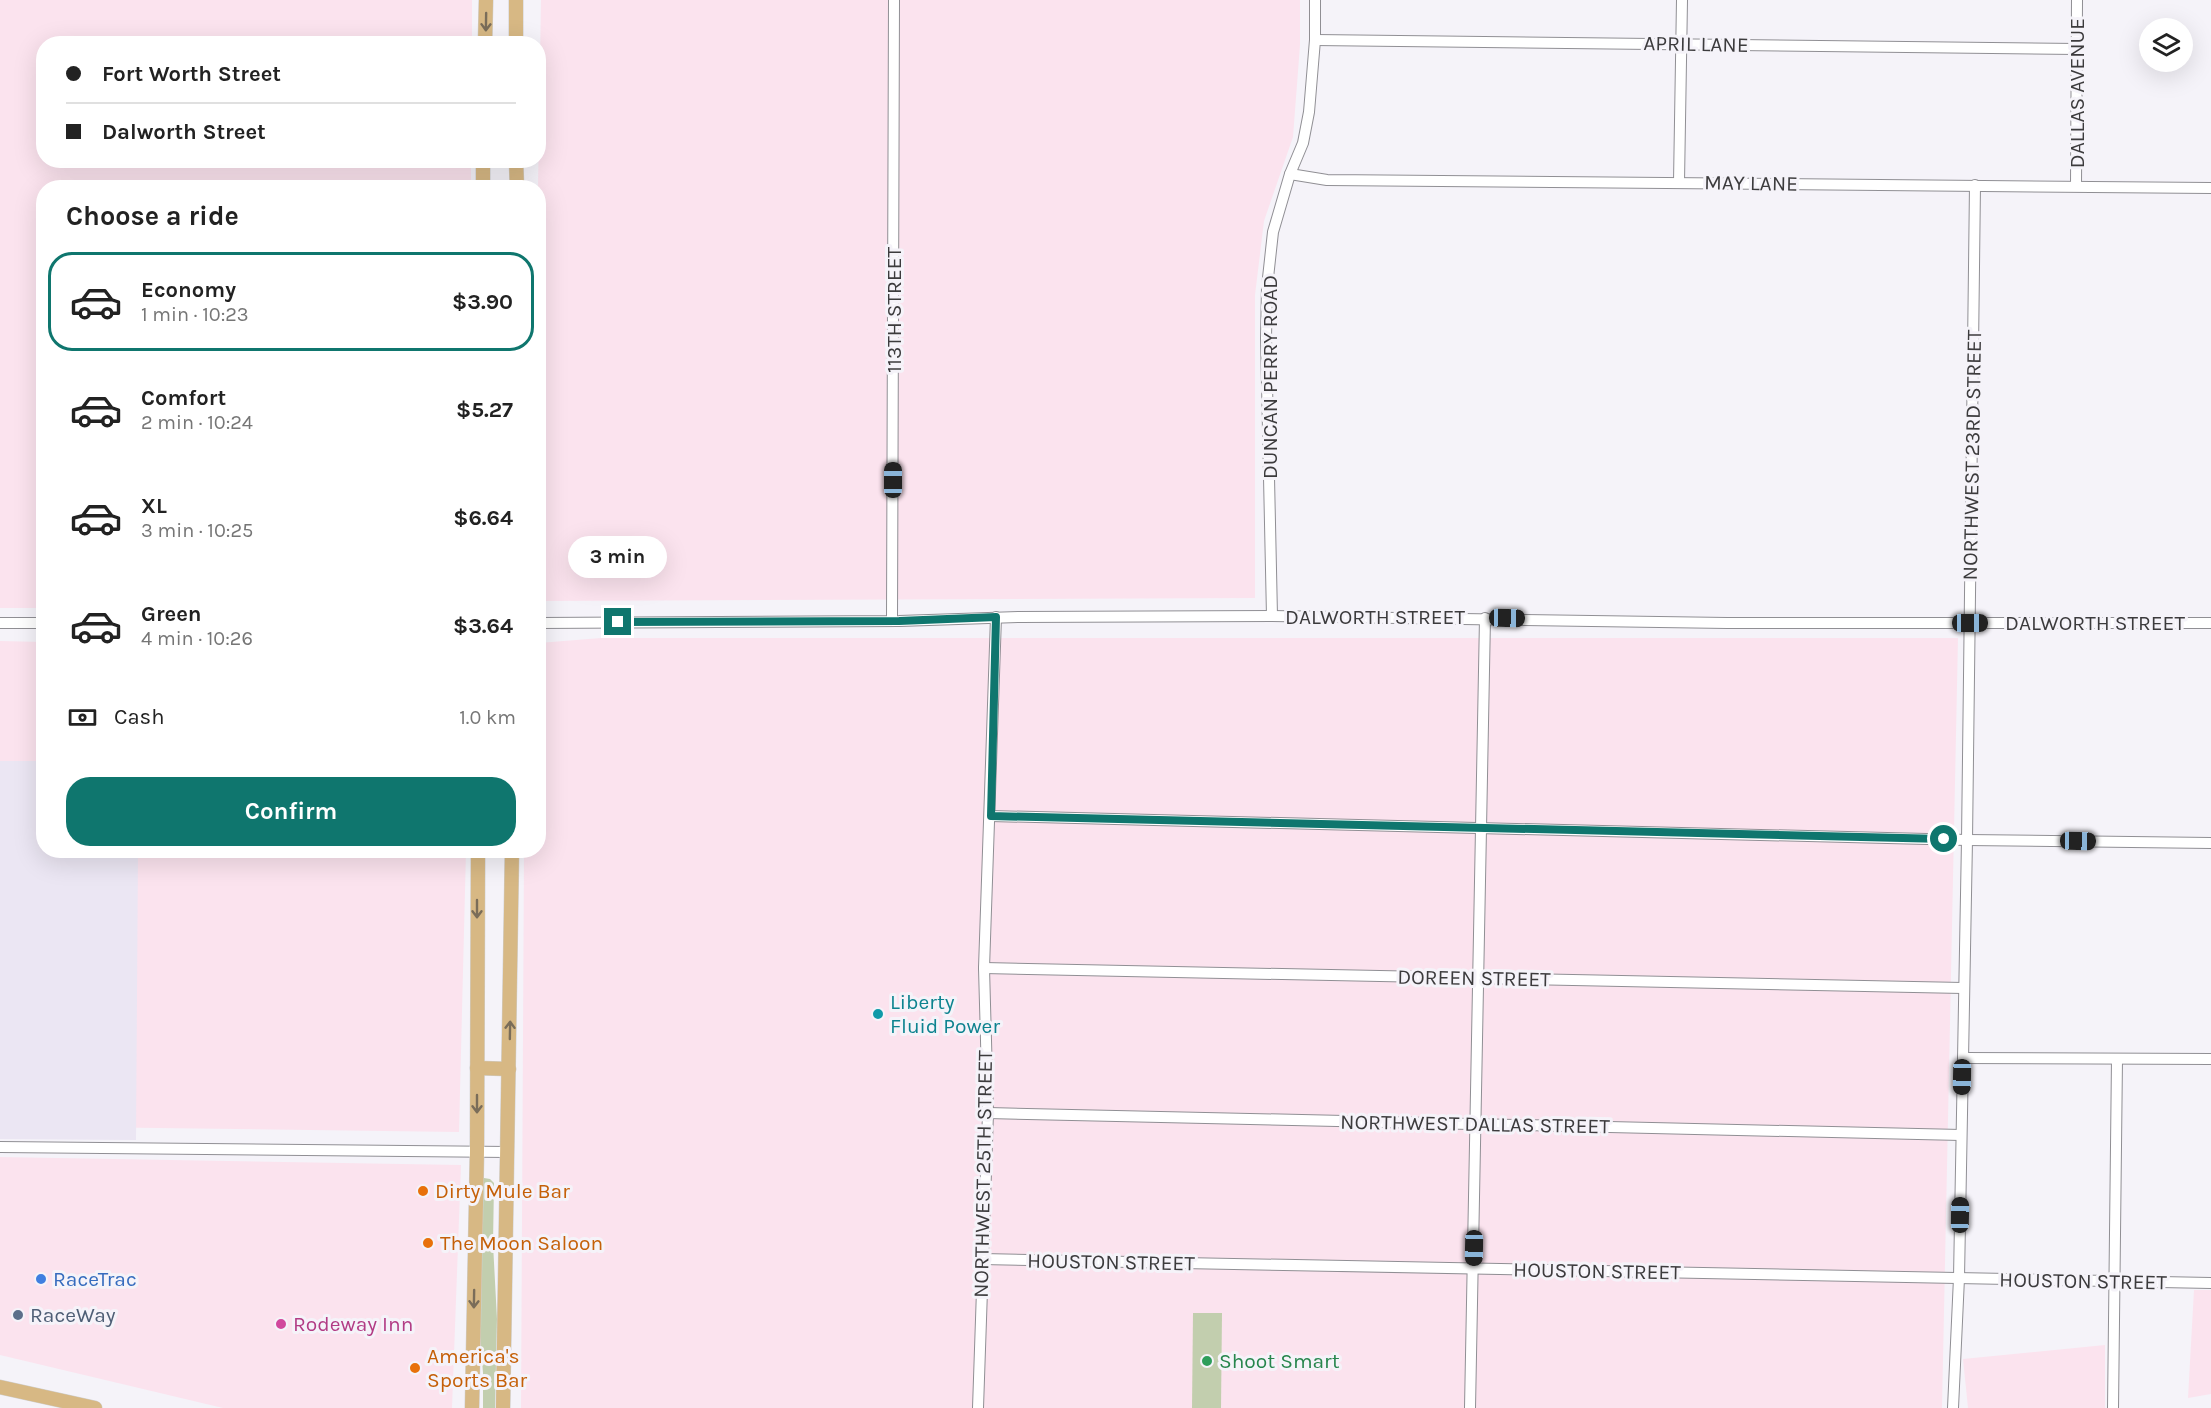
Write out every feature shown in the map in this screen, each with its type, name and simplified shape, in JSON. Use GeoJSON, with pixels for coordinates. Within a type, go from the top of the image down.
{"type":"FeatureCollection","features":[{"type":"Feature","properties":{"kind":"main road"},"geometry":{"type":"LineString","coordinates":[[485,36],[486,0]]}},
{"type":"Feature","properties":{"kind":"main road"},"geometry":{"type":"LineString","coordinates":[[516,0],[516,36]]}},
{"type":"Feature","properties":{"kind":"main road"},"geometry":{"type":"LineString","coordinates":[[472,1408],[477,1151],[478,858]]}},
{"type":"Feature","properties":{"kind":"main road"},"geometry":{"type":"LineString","coordinates":[[503,1408],[512,858]]}},
{"type":"Feature","properties":{"kind":"main road"},"geometry":{"type":"LineString","coordinates":[[477,1068],[509,1069]]}},
{"type":"Feature","properties":{"kind":"main road"},"geometry":{"type":"LineString","coordinates":[[0,1387],[95,1408]]}},
{"type":"Feature","properties":{"kind":"street","name":"113TH STREET"},"geometry":{"type":"LineString","coordinates":[[892,621],[894,0]]}},
{"type":"Feature","properties":{"kind":"street","name":"DUNCAN PERRY ROAD"},"geometry":{"type":"LineString","coordinates":[[1272,616],[1267,287],[1274,232],[1290,174],[1303,142],[1309,112],[1315,40],[1315,0]]}},
{"type":"Feature","properties":{"kind":"street"},"geometry":{"type":"LineString","coordinates":[[1679,182],[1682,0]]}},
{"type":"Feature","properties":{"kind":"street","name":"DALLAS AVENUE"},"geometry":{"type":"LineString","coordinates":[[2076,186],[2077,0]]}},
{"type":"Feature","properties":{"kind":"street","name":"APRIL LANE"},"geometry":{"type":"LineString","coordinates":[[1315,40],[2077,49]]}},
{"type":"Feature","properties":{"kind":"street","name":"MAY LANE"},"geometry":{"type":"LineString","coordinates":[[1290,174],[1327,180],[2211,188]]}},
{"type":"Feature","properties":{"kind":"street","name":"NORTHWEST 23RD STREET"},"geometry":{"type":"LineString","coordinates":[[1953,1408],[1959,1278],[1967,840],[1975,185]]}},
{"type":"Feature","properties":{"kind":"street","name":"DALWORTH STREET"},"geometry":{"type":"LineString","coordinates":[[546,623],[1272,616],[1727,623],[2211,623]]}},
{"type":"Feature","properties":{"kind":"street","name":"NORTHWEST 25TH STREET"},"geometry":{"type":"LineString","coordinates":[[978,1408],[988,1113],[984,968],[991,816],[996,617]]}},
{"type":"Feature","properties":{"kind":"street"},"geometry":{"type":"LineString","coordinates":[[1470,1408],[1485,618]]}},
{"type":"Feature","properties":{"kind":"street"},"geometry":{"type":"LineString","coordinates":[[0,623],[36,623]]}},
{"type":"Feature","properties":{"kind":"street"},"geometry":{"type":"LineString","coordinates":[[991,816],[1967,840],[2211,843]]}},
{"type":"Feature","properties":{"kind":"street","name":"DOREEN STREET"},"geometry":{"type":"LineString","coordinates":[[984,968],[1963,988]]}},
{"type":"Feature","properties":{"kind":"street"},"geometry":{"type":"LineString","coordinates":[[1963,1058],[2211,1059]]}},
{"type":"Feature","properties":{"kind":"street"},"geometry":{"type":"LineString","coordinates":[[2113,1408],[2117,1059]]}},
{"type":"Feature","properties":{"kind":"street","name":"NORTHWEST DALLAS STREET"},"geometry":{"type":"LineString","coordinates":[[988,1113],[1961,1135]]}},
{"type":"Feature","properties":{"kind":"street"},"geometry":{"type":"LineString","coordinates":[[0,1147],[508,1152]]}},
{"type":"Feature","properties":{"kind":"street","name":"HOUSTON STREET"},"geometry":{"type":"LineString","coordinates":[[982,1259],[2211,1283]]}},
{"type":"Feature","properties":{"kind":"shaded area"},"geometry":{"type":"Polygon","coordinates":[[[0,0],[472,0],[472,36],[36,36],[36,168],[471,168],[471,180],[36,180],[36,608],[0,608],[0,0]]]}},
{"type":"Feature","properties":{"kind":"shaded area"},"geometry":{"type":"Polygon","coordinates":[[[541,0],[1300,0],[1300,45],[1293,137],[1264,221],[1255,295],[1255,598],[546,601],[546,180],[538,180],[538,168],[546,168],[546,36],[540,36],[541,0]]]}},
{"type":"Feature","properties":{"kind":"shaded area"},"geometry":{"type":"Polygon","coordinates":[[[601,638],[1958,638],[1942,1408],[521,1408],[524,858],[546,858],[546,642],[601,638]]]}},
{"type":"Feature","properties":{"kind":"shaded area"},"geometry":{"type":"Polygon","coordinates":[[[0,641],[36,642],[36,858],[466,858],[459,1132],[0,1126],[0,641]]]}},
{"type":"Feature","properties":{"kind":"shaded area"},"geometry":{"type":"Polygon","coordinates":[[[0,761],[36,761],[36,858],[138,858],[136,1140],[0,1139],[0,761]]]}},
{"type":"Feature","properties":{"kind":"shaded area"},"geometry":{"type":"Polygon","coordinates":[[[0,1157],[461,1165],[452,1408],[223,1408],[0,1355],[0,1157]]]}},
{"type":"Feature","properties":{"kind":"shaded area"},"geometry":{"type":"Polygon","coordinates":[[[2194,1290],[2211,1290],[2211,1394],[2188,1398],[2194,1290]]]}},
{"type":"Feature","properties":{"kind":"shaded area"},"geometry":{"type":"Polygon","coordinates":[[[2105,1345],[2105,1408],[1968,1408],[1963,1359],[2105,1345]]]}},
{"type":"Feature","properties":{"kind":"green space"},"geometry":{"type":"Polygon","coordinates":[[[484,1178],[494,1183],[493,1244],[497,1319],[495,1408],[483,1408],[478,1310],[481,1180],[484,1178]]]}},
{"type":"Feature","properties":{"kind":"green space","name":"Shoot Smart"},"geometry":{"type":"Polygon","coordinates":[[[1193,1313],[1222,1313],[1221,1408],[1192,1408],[1193,1313]]]}},
{"type":"Feature","properties":{"kind":"place","name":"Liberty Fluid Power"},"geometry":{"type":"Point","coordinates":[878,1014]}},
{"type":"Feature","properties":{"kind":"place","name":"Dirty Mule Bar"},"geometry":{"type":"Point","coordinates":[423,1191]}},
{"type":"Feature","properties":{"kind":"place","name":"The Moon Saloon"},"geometry":{"type":"Point","coordinates":[428,1243]}},
{"type":"Feature","properties":{"kind":"place","name":"RaceTrac"},"geometry":{"type":"Point","coordinates":[41,1279]}},
{"type":"Feature","properties":{"kind":"place","name":"RaceWay"},"geometry":{"type":"Point","coordinates":[18,1315]}},
{"type":"Feature","properties":{"kind":"place","name":"Rodeway Inn"},"geometry":{"type":"Point","coordinates":[281,1324]}},
{"type":"Feature","properties":{"kind":"place","name":"Shoot Smart"},"geometry":{"type":"Point","coordinates":[1207,1361]}},
{"type":"Feature","properties":{"kind":"place","name":"America's Sports Bar"},"geometry":{"type":"Point","coordinates":[415,1368]}},
{"type":"Feature","properties":{"kind":"route"},"geometry":{"type":"LineString","coordinates":[[618,622],[899,621],[996,617],[991,816],[1944,839]]}}]}
